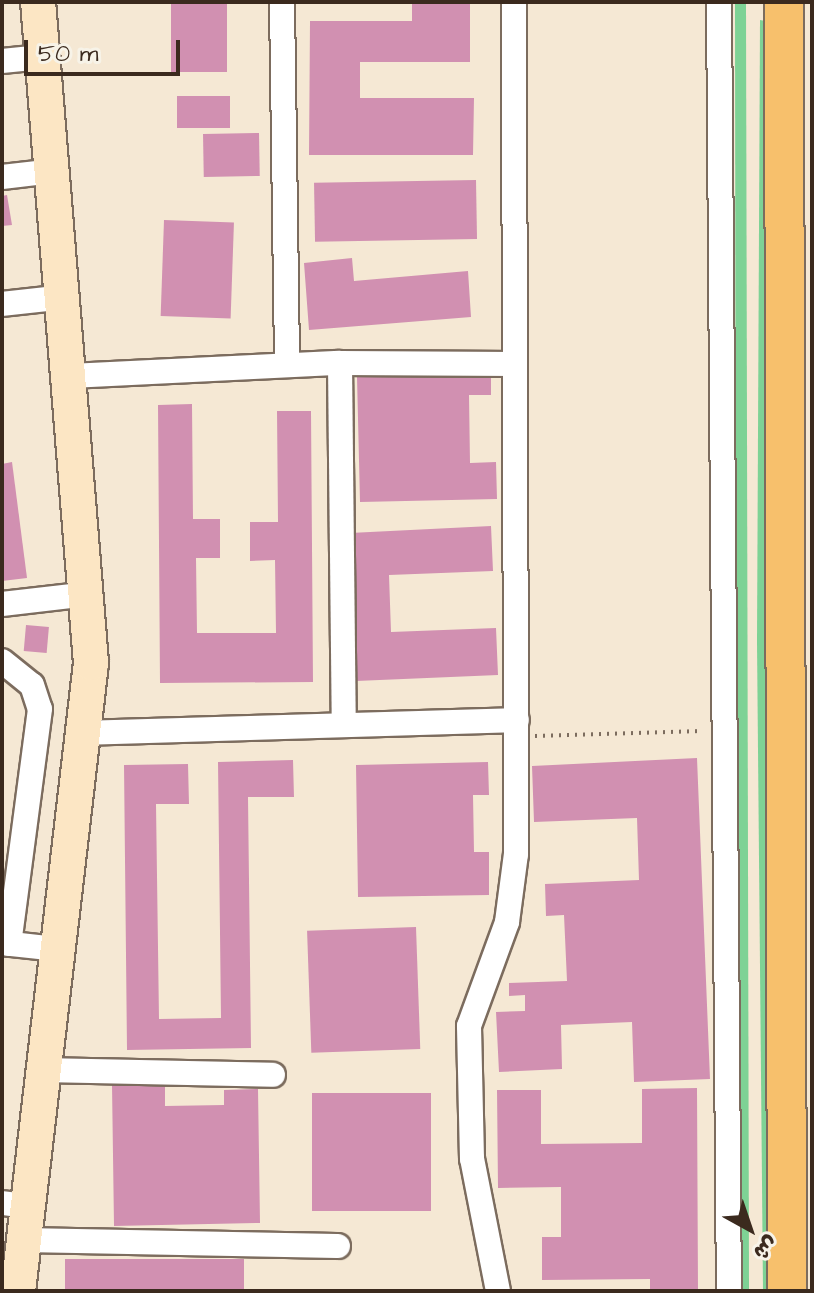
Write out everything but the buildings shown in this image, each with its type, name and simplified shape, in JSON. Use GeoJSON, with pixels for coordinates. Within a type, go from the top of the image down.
{"type":"FeatureCollection","features":[{"type":"Feature","properties":{"kind":"main road"},"geometry":{"type":"LineString","coordinates":[[18,1291],[23,1240],[15,1204],[42,1070],[91,663],[89,594],[38,2]]}},
{"type":"Feature","properties":{"kind":"main road"},"geometry":{"type":"LineString","coordinates":[[784,2],[787,1291]]}},
{"type":"Feature","properties":{"kind":"street"},"geometry":{"type":"LineString","coordinates":[[282,2],[287,365]]}},
{"type":"Feature","properties":{"kind":"street"},"geometry":{"type":"LineString","coordinates":[[498,1291],[472,1159],[469,1026],[512,892],[517,728],[514,2]]}},
{"type":"Feature","properties":{"kind":"street"},"geometry":{"type":"LineString","coordinates":[[719,2],[729,1291]]}},
{"type":"Feature","properties":{"kind":"street"},"geometry":{"type":"LineString","coordinates":[[2,61],[42,57]]}},
{"type":"Feature","properties":{"kind":"street"},"geometry":{"type":"LineString","coordinates":[[2,177],[53,171]]}},
{"type":"Feature","properties":{"kind":"street"},"geometry":{"type":"LineString","coordinates":[[2,304],[65,297]]}},
{"type":"Feature","properties":{"kind":"street"},"geometry":{"type":"LineString","coordinates":[[340,363],[344,725]]}},
{"type":"Feature","properties":{"kind":"street"},"geometry":{"type":"LineString","coordinates":[[70,376],[340,363],[515,364]]}},
{"type":"Feature","properties":{"kind":"street"},"geometry":{"type":"LineString","coordinates":[[2,604],[89,594]]}},
{"type":"Feature","properties":{"kind":"street"},"geometry":{"type":"LineString","coordinates":[[2,661],[32,685],[40,709],[6,944],[56,949]]}},
{"type":"Feature","properties":{"kind":"street"},"geometry":{"type":"LineString","coordinates":[[84,733],[344,725],[517,728]]}},
{"type":"Feature","properties":{"kind":"street"},"geometry":{"type":"LineString","coordinates":[[42,1070],[273,1075]]}},
{"type":"Feature","properties":{"kind":"street"},"geometry":{"type":"LineString","coordinates":[[23,1240],[338,1246]]}},
{"type":"Feature","properties":{"kind":"path"},"geometry":{"type":"LineString","coordinates":[[517,728],[724,730]]}},
{"type":"Feature","properties":{"kind":"green space"},"geometry":{"type":"Polygon","coordinates":[[[735,2],[746,2],[749,1291],[741,1291],[736,734],[735,2]]]}},
{"type":"Feature","properties":{"kind":"green space"},"geometry":{"type":"Polygon","coordinates":[[[760,20],[765,21],[768,1291],[763,1291],[757,642],[760,20]]]}}]}
